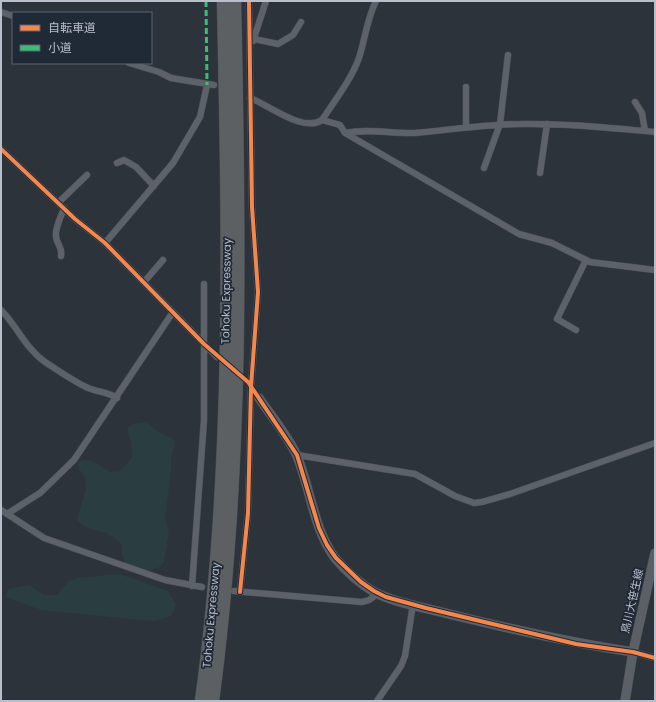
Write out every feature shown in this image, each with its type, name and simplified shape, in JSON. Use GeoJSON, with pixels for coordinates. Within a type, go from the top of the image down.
{"type":"FeatureCollection","features":[{"type":"Feature","properties":{"kind":"highway","name":"Tohoku Expressway"},"geometry":{"type":"LineString","coordinates":[[202,701],[214,581],[224,428],[226,187],[223,1]]}},
{"type":"Feature","properties":{"kind":"highway","name":"Tohoku Expressway"},"geometry":{"type":"LineString","coordinates":[[213,701],[231,520],[237,367],[238,209],[235,1]]}},
{"type":"Feature","properties":{"kind":"street"},"geometry":{"type":"LineString","coordinates":[[249,1],[252,41]]}},
{"type":"Feature","properties":{"kind":"street"},"geometry":{"type":"LineString","coordinates":[[266,1],[252,41],[246,86],[250,98],[252,207],[258,292],[250,384],[248,513],[237,592],[362,602],[370,600],[379,594]]}},
{"type":"Feature","properties":{"kind":"street"},"geometry":{"type":"LineString","coordinates":[[250,98],[305,124],[316,123],[322,120],[351,74],[358,58],[369,18],[376,1]]}},
{"type":"Feature","properties":{"kind":"street"},"geometry":{"type":"LineString","coordinates":[[1,12],[12,16]]}},
{"type":"Feature","properties":{"kind":"street"},"geometry":{"type":"LineString","coordinates":[[252,41],[278,44],[294,35],[301,22]]}},
{"type":"Feature","properties":{"kind":"street"},"geometry":{"type":"LineString","coordinates":[[484,168],[500,124],[508,55]]}},
{"type":"Feature","properties":{"kind":"street"},"geometry":{"type":"LineString","coordinates":[[132,64],[159,72],[170,78],[214,85]]}},
{"type":"Feature","properties":{"kind":"street"},"geometry":{"type":"LineString","coordinates":[[105,243],[173,163],[197,124],[203,109],[207,85]]}},
{"type":"Feature","properties":{"kind":"street"},"geometry":{"type":"LineString","coordinates":[[466,87],[466,127]]}},
{"type":"Feature","properties":{"kind":"street"},"geometry":{"type":"LineString","coordinates":[[636,102],[642,113],[645,131]]}},
{"type":"Feature","properties":{"kind":"street"},"geometry":{"type":"LineString","coordinates":[[322,120],[340,125],[345,133],[519,234],[552,242],[586,260],[655,270]]}},
{"type":"Feature","properties":{"kind":"street"},"geometry":{"type":"LineString","coordinates":[[345,133],[362,129],[412,133],[500,124],[592,125],[655,132]]}},
{"type":"Feature","properties":{"kind":"street"},"geometry":{"type":"LineString","coordinates":[[540,173],[547,124]]}},
{"type":"Feature","properties":{"kind":"street"},"geometry":{"type":"LineString","coordinates":[[1,150],[58,203],[105,243],[217,356]]}},
{"type":"Feature","properties":{"kind":"street"},"geometry":{"type":"LineString","coordinates":[[116,163],[124,160],[136,167],[154,186]]}},
{"type":"Feature","properties":{"kind":"street"},"geometry":{"type":"LineString","coordinates":[[58,203],[87,175]]}},
{"type":"Feature","properties":{"kind":"street"},"geometry":{"type":"LineString","coordinates":[[61,256],[62,250],[56,238],[56,230],[64,208]]}},
{"type":"Feature","properties":{"kind":"street"},"geometry":{"type":"LineString","coordinates":[[144,282],[163,260]]}},
{"type":"Feature","properties":{"kind":"street"},"geometry":{"type":"LineString","coordinates":[[576,330],[557,319],[586,260]]}},
{"type":"Feature","properties":{"kind":"street"},"geometry":{"type":"LineString","coordinates":[[192,586],[204,420],[204,284]]}},
{"type":"Feature","properties":{"kind":"street"},"geometry":{"type":"LineString","coordinates":[[1,310],[14,324],[34,352],[44,361],[87,387],[110,394],[116,398]]}},
{"type":"Feature","properties":{"kind":"street"},"geometry":{"type":"LineString","coordinates":[[7,514],[40,493],[61,475],[74,460],[173,312]]}},
{"type":"Feature","properties":{"kind":"street"},"geometry":{"type":"LineString","coordinates":[[250,384],[297,455],[319,528],[327,545],[347,570],[379,594],[413,604],[576,644],[633,652],[655,658]]}},
{"type":"Feature","properties":{"kind":"street"},"geometry":{"type":"LineString","coordinates":[[297,455],[415,474],[455,496],[474,503],[510,494],[655,443]]}},
{"type":"Feature","properties":{"kind":"street"},"geometry":{"type":"LineString","coordinates":[[1,510],[44,538],[165,580],[202,587]]}},
{"type":"Feature","properties":{"kind":"street","name":"鳥川大笹生線"},"geometry":{"type":"LineString","coordinates":[[625,701],[633,652],[655,553]]}},
{"type":"Feature","properties":{"kind":"street"},"geometry":{"type":"LineString","coordinates":[[377,701],[401,666],[405,656],[413,604]]}},
{"type":"Feature","properties":{"kind":"green space"},"geometry":{"type":"Polygon","coordinates":[[[141,422],[149,424],[157,431],[173,439],[175,444],[171,459],[165,520],[169,532],[164,562],[160,567],[151,570],[143,570],[126,564],[122,555],[122,545],[116,539],[105,533],[84,526],[78,522],[77,518],[86,490],[85,478],[77,465],[79,461],[92,461],[110,472],[120,471],[132,458],[131,442],[127,429],[130,425],[141,422]]]}},
{"type":"Feature","properties":{"kind":"green space"},"geometry":{"type":"Polygon","coordinates":[[[120,574],[168,591],[176,605],[171,616],[155,621],[41,610],[6,597],[8,589],[29,585],[44,595],[57,595],[69,581],[77,578],[120,574]]]}},
{"type":"Feature","properties":{"kind":"tunnel"},"geometry":{"type":"LineString","coordinates":[[237,373],[248,382]]}},
{"type":"Feature","properties":{"kind":"marked path"},"geometry":{"type":"LineString","coordinates":[[206,1],[207,85]]}},
{"type":"Feature","properties":{"kind":"cycle path"},"geometry":{"type":"LineString","coordinates":[[240,592],[248,513],[251,387],[258,292],[252,207],[249,1]]}},
{"type":"Feature","properties":{"kind":"cycle path"},"geometry":{"type":"LineString","coordinates":[[1,149],[75,219],[105,243],[204,344],[248,382],[297,455],[319,528],[327,545],[336,558],[361,582],[386,597],[426,608],[576,644],[633,652],[655,658]]}}]}
